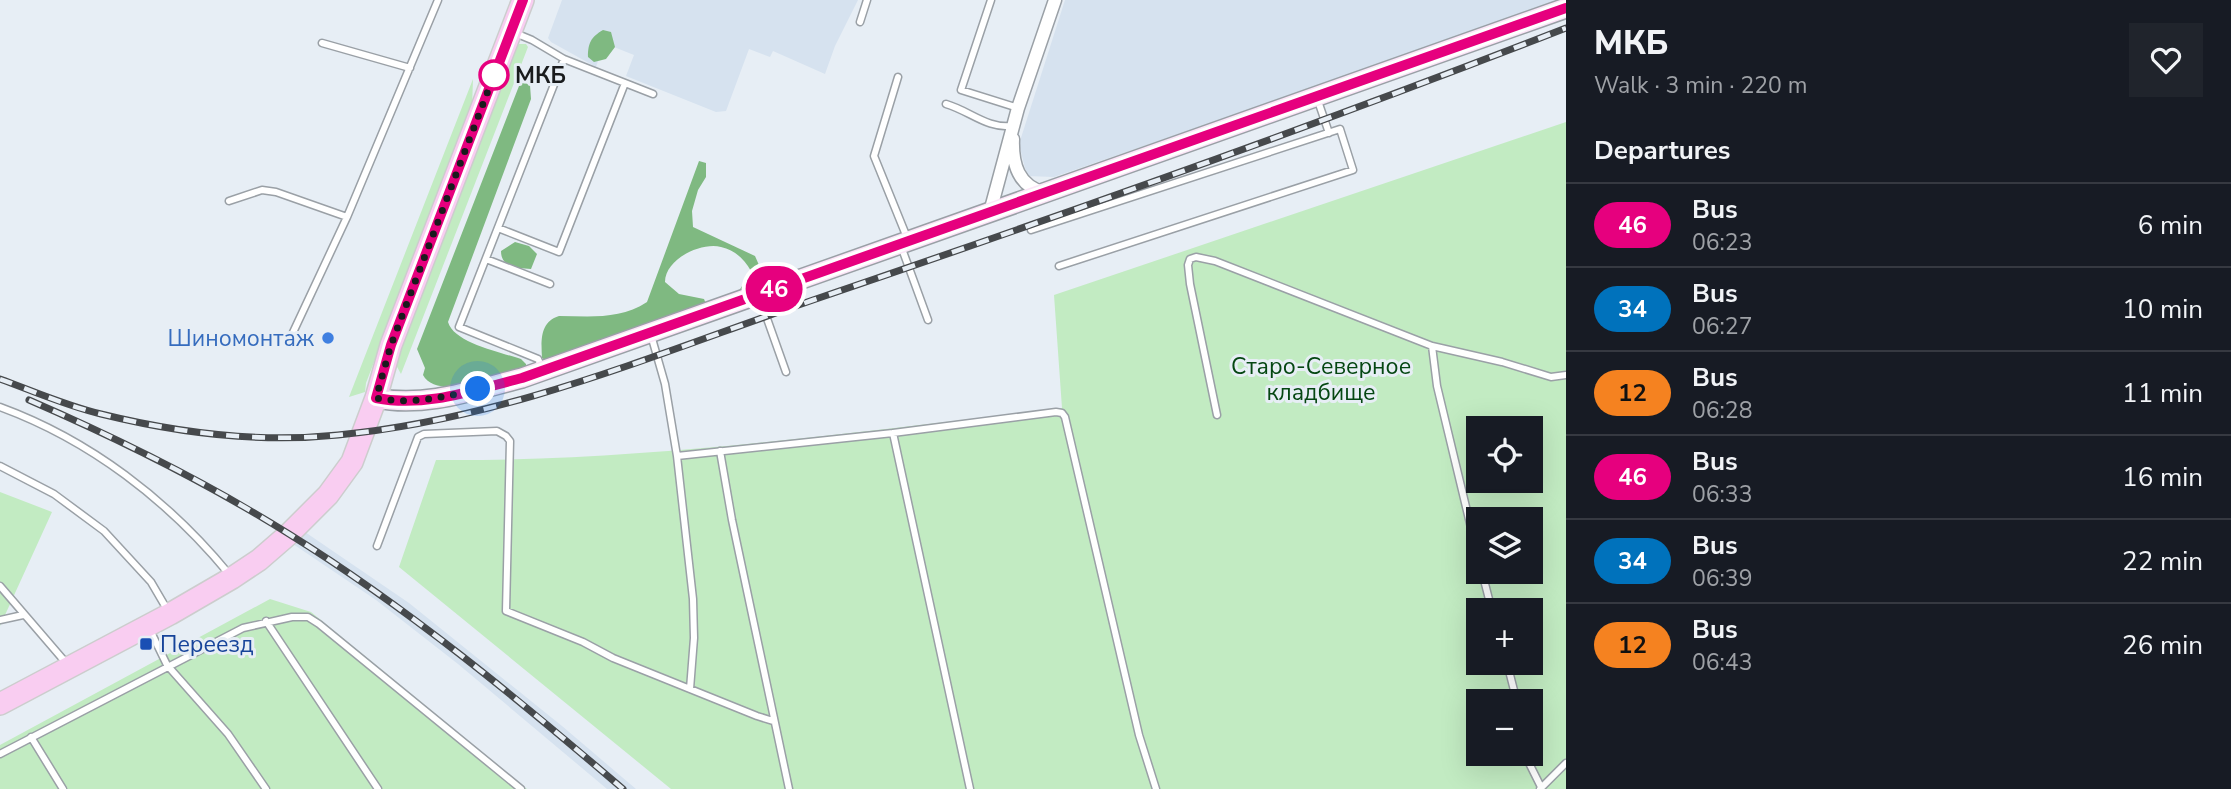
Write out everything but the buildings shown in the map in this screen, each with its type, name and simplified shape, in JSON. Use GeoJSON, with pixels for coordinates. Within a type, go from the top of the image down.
{"type":"FeatureCollection","features":[{"type":"Feature","properties":{"kind":"main road"},"geometry":{"type":"LineString","coordinates":[[0,704],[232,578],[259,560],[328,495],[352,462],[376,398],[391,345],[523,0]]}},
{"type":"Feature","properties":{"kind":"main road"},"geometry":{"type":"LineString","coordinates":[[376,398],[421,401],[543,371],[1566,8]]}},
{"type":"Feature","properties":{"kind":"street"},"geometry":{"type":"LineString","coordinates":[[990,212],[1017,108],[1055,0]]}},
{"type":"Feature","properties":{"kind":"street"},"geometry":{"type":"LineString","coordinates":[[1013,125],[1014,156],[1021,180],[1032,190],[1045,193]]}},
{"type":"Feature","properties":{"kind":"lane"},"geometry":{"type":"LineString","coordinates":[[289,341],[347,217],[438,0]]}},
{"type":"Feature","properties":{"kind":"lane"},"geometry":{"type":"LineString","coordinates":[[860,22],[867,0]]}},
{"type":"Feature","properties":{"kind":"lane"},"geometry":{"type":"LineString","coordinates":[[991,0],[961,90],[1017,108]]}},
{"type":"Feature","properties":{"kind":"lane"},"geometry":{"type":"LineString","coordinates":[[510,31],[532,40],[564,59],[653,94]]}},
{"type":"Feature","properties":{"kind":"lane"},"geometry":{"type":"LineString","coordinates":[[322,43],[410,68]]}},
{"type":"Feature","properties":{"kind":"lane"},"geometry":{"type":"LineString","coordinates":[[543,371],[538,359],[459,327],[564,59]]}},
{"type":"Feature","properties":{"kind":"lane"},"geometry":{"type":"LineString","coordinates":[[898,77],[874,156],[905,243],[928,320]]}},
{"type":"Feature","properties":{"kind":"lane"},"geometry":{"type":"LineString","coordinates":[[498,228],[559,252],[625,83]]}},
{"type":"Feature","properties":{"kind":"lane"},"geometry":{"type":"LineString","coordinates":[[1317,96],[1329,133]]}},
{"type":"Feature","properties":{"kind":"lane"},"geometry":{"type":"LineString","coordinates":[[946,104],[981,121],[994,125],[1013,125]]}},
{"type":"Feature","properties":{"kind":"lane"},"geometry":{"type":"LineString","coordinates":[[1031,230],[1340,129],[1353,170],[1059,266]]}},
{"type":"Feature","properties":{"kind":"lane"},"geometry":{"type":"LineString","coordinates":[[229,201],[262,190],[276,192],[347,217]]}},
{"type":"Feature","properties":{"kind":"lane"},"geometry":{"type":"LineString","coordinates":[[1217,415],[1190,284],[1188,265],[1190,259],[1196,257],[1215,261],[1432,346],[1502,362],[1550,377],[1566,375]]}},
{"type":"Feature","properties":{"kind":"lane"},"geometry":{"type":"LineString","coordinates":[[486,258],[550,284]]}},
{"type":"Feature","properties":{"kind":"lane"},"geometry":{"type":"LineString","coordinates":[[758,295],[786,372]]}},
{"type":"Feature","properties":{"kind":"lane"},"geometry":{"type":"LineString","coordinates":[[650,333],[665,384],[677,456],[693,599],[694,638],[690,689]]}},
{"type":"Feature","properties":{"kind":"lane"},"geometry":{"type":"LineString","coordinates":[[1432,346],[1437,386],[1466,507]]}},
{"type":"Feature","properties":{"kind":"lane"},"geometry":{"type":"LineString","coordinates":[[0,407],[65,436],[144,489],[207,547],[232,578]]}},
{"type":"Feature","properties":{"kind":"lane"},"geometry":{"type":"LineString","coordinates":[[677,456],[1062,413],[1139,735],[1156,789]]}},
{"type":"Feature","properties":{"kind":"lane"},"geometry":{"type":"LineString","coordinates":[[377,546],[418,437],[424,434],[497,432],[510,441],[506,611],[583,642],[613,659],[774,721]]}},
{"type":"Feature","properties":{"kind":"lane"},"geometry":{"type":"LineString","coordinates":[[893,433],[970,789]]}},
{"type":"Feature","properties":{"kind":"lane"},"geometry":{"type":"LineString","coordinates":[[720,451],[789,789]]}},
{"type":"Feature","properties":{"kind":"lane"},"geometry":{"type":"LineString","coordinates":[[0,466],[54,494],[104,531],[151,582],[170,614]]}},
{"type":"Feature","properties":{"kind":"lane"},"geometry":{"type":"LineString","coordinates":[[0,586],[69,667]]}},
{"type":"Feature","properties":{"kind":"lane"},"geometry":{"type":"LineString","coordinates":[[0,620],[23,615]]}},
{"type":"Feature","properties":{"kind":"lane"},"geometry":{"type":"LineString","coordinates":[[0,754],[243,628],[266,621],[308,617],[521,789]]}},
{"type":"Feature","properties":{"kind":"lane"},"geometry":{"type":"LineString","coordinates":[[266,621],[378,789]]}},
{"type":"Feature","properties":{"kind":"lane"},"geometry":{"type":"LineString","coordinates":[[148,625],[167,666],[228,734],[266,789]]}},
{"type":"Feature","properties":{"kind":"lane"},"geometry":{"type":"LineString","coordinates":[[31,737],[63,789]]}},
{"type":"Feature","properties":{"kind":"lane"},"geometry":{"type":"LineString","coordinates":[[1530,766],[1541,788],[1566,763]]}},
{"type":"Feature","properties":{"kind":"lane"},"geometry":{"type":"LineString","coordinates":[[1560,769],[1566,776]]}},
{"type":"Feature","properties":{"kind":"shaded area"},"geometry":{"type":"Polygon","coordinates":[[[562,0],[858,0],[835,46],[825,74],[773,51],[770,57],[749,49],[726,111],[716,112],[626,76],[634,55],[604,43],[596,67],[551,42],[548,38],[562,0]]]}},
{"type":"Feature","properties":{"kind":"shaded area"},"geometry":{"type":"Polygon","coordinates":[[[1065,0],[1566,0],[1054,177],[1027,176],[1019,144],[1065,0]]]}},
{"type":"Feature","properties":{"kind":"shaded area"},"geometry":{"type":"Polygon","coordinates":[[[305,532],[409,603],[636,789],[607,789],[458,664],[376,600],[293,544],[305,532]]]}},
{"type":"Feature","properties":{"kind":"green space"},"geometry":{"type":"Polygon","coordinates":[[[603,30],[611,32],[615,47],[606,59],[594,62],[588,57],[590,44],[603,30]]]}},
{"type":"Feature","properties":{"kind":"green space"},"geometry":{"type":"Polygon","coordinates":[[[519,44],[526,44],[528,47],[401,374],[396,365],[395,353],[511,52],[519,44]]]}},
{"type":"Feature","properties":{"kind":"green space"},"geometry":{"type":"Polygon","coordinates":[[[473,79],[472,108],[366,383],[365,392],[349,397],[473,79]]]}},
{"type":"Feature","properties":{"kind":"green space"},"geometry":{"type":"Polygon","coordinates":[[[523,82],[530,85],[531,99],[448,322],[459,336],[468,341],[521,359],[526,364],[526,371],[487,382],[455,387],[430,383],[423,375],[425,368],[417,349],[519,86],[523,82]]]}},
{"type":"Feature","properties":{"kind":"green space","name":"Старо-Северное кладбище"},"geometry":{"type":"Polygon","coordinates":[[[1566,122],[1566,789],[671,789],[399,567],[436,460],[671,451],[828,436],[1062,408],[1054,295],[1566,122]]]}},
{"type":"Feature","properties":{"kind":"green space"},"geometry":{"type":"Polygon","coordinates":[[[699,161],[706,163],[706,177],[698,190],[692,211],[693,227],[755,256],[766,281],[739,291],[751,271],[739,256],[721,247],[694,250],[671,266],[665,282],[679,294],[704,299],[706,304],[548,362],[542,358],[543,333],[553,319],[559,316],[615,314],[637,308],[647,302],[699,161]]]}},
{"type":"Feature","properties":{"kind":"green space"},"geometry":{"type":"Polygon","coordinates":[[[515,242],[529,246],[537,254],[531,269],[511,266],[504,261],[501,251],[515,242]]]}},
{"type":"Feature","properties":{"kind":"green space"},"geometry":{"type":"Polygon","coordinates":[[[0,492],[52,512],[0,626],[0,492]]]}},
{"type":"Feature","properties":{"kind":"green space"},"geometry":{"type":"Polygon","coordinates":[[[270,599],[311,612],[527,789],[0,789],[0,745],[270,599]]]}},
{"type":"Feature","properties":{"kind":"railway"},"geometry":{"type":"LineString","coordinates":[[0,379],[101,414],[219,435],[279,438],[338,435],[461,415],[580,382],[1002,235],[1285,134],[1566,28]]}},
{"type":"Feature","properties":{"kind":"railway"},"geometry":{"type":"LineString","coordinates":[[29,400],[194,479],[333,562],[461,655],[623,789]]}},
{"type":"Feature","properties":{"kind":"bus line","name":"46"},"geometry":{"type":"LineString","coordinates":[[523,0],[391,345],[376,398],[421,401],[522,378],[1566,8]]}},
{"type":"Feature","properties":{"kind":"place","name":"МКБ"},"geometry":{"type":"Point","coordinates":[494,75]}},
{"type":"Feature","properties":{"kind":"place","name":"Шиномонтаж"},"geometry":{"type":"Point","coordinates":[328,338]}},
{"type":"Feature","properties":{"kind":"place","name":"Переезд"},"geometry":{"type":"Point","coordinates":[146,644]}},
{"type":"Feature","properties":{"kind":"route"},"geometry":{"type":"LineString","coordinates":[[478,389],[421,401],[376,398],[391,345],[494,75]]}}]}
